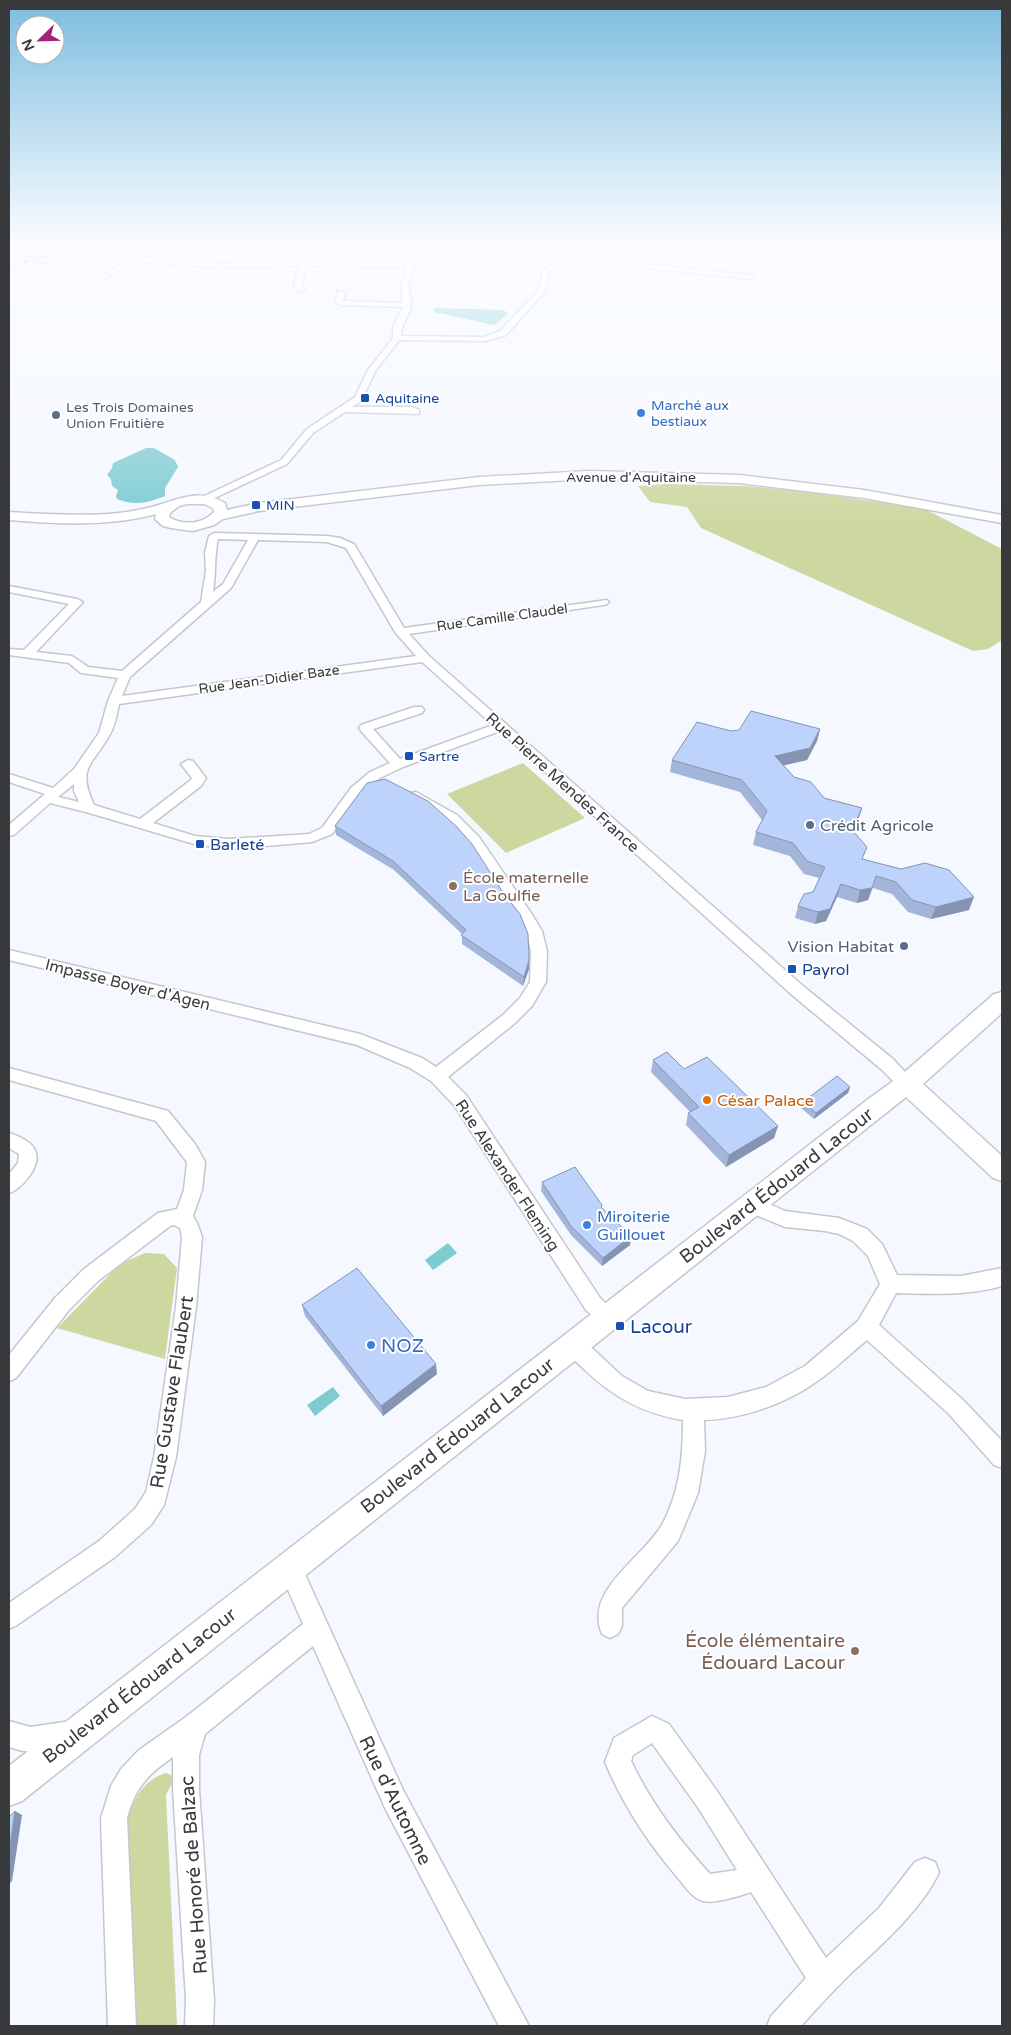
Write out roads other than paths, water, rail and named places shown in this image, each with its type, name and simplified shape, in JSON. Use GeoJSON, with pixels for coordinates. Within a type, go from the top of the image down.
{"type":"FeatureCollection","features":[{"type":"Feature","properties":{"kind":"street"},"geometry":{"type":"LineString","coordinates":[[165,513],[173,525],[188,526],[202,524],[219,505],[284,462],[310,431],[345,409],[364,391],[372,370],[396,338],[396,335]]}},
{"type":"Feature","properties":{"kind":"street"},"geometry":{"type":"LineString","coordinates":[[396,338],[486,339],[500,335]]}},
{"type":"Feature","properties":{"kind":"street"},"geometry":{"type":"LineString","coordinates":[[345,409],[412,410],[416,412]]}},
{"type":"Feature","properties":{"kind":"street","name":"Avenue d'Aquitaine"},"geometry":{"type":"LineString","coordinates":[[219,505],[259,508],[479,481],[589,475],[649,476],[740,479],[786,484],[864,494],[1002,519]]}},
{"type":"Feature","properties":{"kind":"street"},"geometry":{"type":"LineString","coordinates":[[9,516],[50,519],[124,516],[165,513],[181,502],[203,500],[219,505]]}},
{"type":"Feature","properties":{"kind":"street"},"geometry":{"type":"LineString","coordinates":[[202,524],[214,536],[210,552],[211,571],[206,603]]}},
{"type":"Feature","properties":{"kind":"street","name":"Rue Pierre Mendes France"},"geometry":{"type":"LineString","coordinates":[[214,536],[309,537],[346,543],[360,562],[401,632],[425,658],[790,984],[887,1064],[907,1084]]}},
{"type":"Feature","properties":{"kind":"street"},"geometry":{"type":"LineString","coordinates":[[9,832],[79,772],[105,733],[114,701],[125,675],[227,586],[253,540]]}},
{"type":"Feature","properties":{"kind":"street"},"geometry":{"type":"LineString","coordinates":[[211,571],[235,574]]}},
{"type":"Feature","properties":{"kind":"street"},"geometry":{"type":"LineString","coordinates":[[9,589],[77,602],[27,654]]}},
{"type":"Feature","properties":{"kind":"street","name":"Rue Camille Claudel"},"geometry":{"type":"LineString","coordinates":[[401,632],[603,602]]}},
{"type":"Feature","properties":{"kind":"street"},"geometry":{"type":"LineString","coordinates":[[9,652],[72,660],[85,670],[125,675]]}},
{"type":"Feature","properties":{"kind":"street","name":"Rue Jean-Didier Baze"},"geometry":{"type":"LineString","coordinates":[[114,701],[425,658]]}},
{"type":"Feature","properties":{"kind":"street"},"geometry":{"type":"LineString","coordinates":[[398,764],[365,728],[418,710]]}},
{"type":"Feature","properties":{"kind":"street"},"geometry":{"type":"LineString","coordinates":[[9,778],[52,796],[194,840],[229,844],[312,838],[327,831],[356,791],[375,775],[398,764],[500,726]]}},
{"type":"Feature","properties":{"kind":"street"},"geometry":{"type":"LineString","coordinates":[[143,824],[196,783],[199,778],[188,764]]}},
{"type":"Feature","properties":{"kind":"street"},"geometry":{"type":"LineString","coordinates":[[79,772],[81,791],[89,808]]}},
{"type":"Feature","properties":{"kind":"street"},"geometry":{"type":"LineString","coordinates":[[375,775],[391,783]]}},
{"type":"Feature","properties":{"kind":"street"},"geometry":{"type":"LineString","coordinates":[[406,791],[452,818],[474,840],[524,913],[534,931],[539,951],[538,982],[526,1002],[509,1019],[437,1076]]}},
{"type":"Feature","properties":{"kind":"street","name":"Impasse Boyer d'Agen"},"geometry":{"type":"LineString","coordinates":[[9,955],[246,1013]]}},
{"type":"Feature","properties":{"kind":"street","name":"Boulevard Édouard Lacour"},"geometry":{"type":"LineString","coordinates":[[9,1788],[572,1344],[907,1084],[1002,1000]]}},
{"type":"Feature","properties":{"kind":"street","name":"Rue Alexander Fleming"},"geometry":{"type":"LineString","coordinates":[[246,1013],[360,1040],[388,1050],[437,1076],[460,1100],[593,1304],[607,1317]]}},
{"type":"Feature","properties":{"kind":"street"},"geometry":{"type":"LineString","coordinates":[[9,1074],[154,1112],[162,1116],[169,1123],[190,1148],[196,1162],[193,1190],[182,1220],[175,1217],[165,1219],[91,1275],[62,1304],[9,1371]]}},
{"type":"Feature","properties":{"kind":"street"},"geometry":{"type":"LineString","coordinates":[[907,1084],[1002,1171]]}},
{"type":"Feature","properties":{"kind":"street"},"geometry":{"type":"LineString","coordinates":[[9,1140],[20,1143],[28,1151],[29,1158],[26,1166],[9,1185]]}},
{"type":"Feature","properties":{"kind":"street"},"geometry":{"type":"LineString","coordinates":[[572,1344],[609,1378],[632,1394],[660,1405],[693,1411],[748,1403],[773,1394],[808,1376],[866,1326],[890,1284],[885,1266],[875,1247],[860,1234],[841,1226],[792,1220],[751,1204]]}},
{"type":"Feature","properties":{"kind":"street","name":"Rue Gustave Flaubert"},"geometry":{"type":"LineString","coordinates":[[9,1617],[120,1539],[143,1517],[156,1497],[166,1458],[186,1307],[192,1237],[188,1223],[182,1220]]}},
{"type":"Feature","properties":{"kind":"street"},"geometry":{"type":"LineString","coordinates":[[890,1284],[951,1285],[1002,1277]]}},
{"type":"Feature","properties":{"kind":"street"},"geometry":{"type":"LineString","coordinates":[[866,1326],[956,1407],[1002,1457]]}},
{"type":"Feature","properties":{"kind":"street"},"geometry":{"type":"LineString","coordinates":[[610,1626],[609,1611],[614,1600],[670,1533],[687,1493],[694,1451],[693,1411]]}},
{"type":"Feature","properties":{"kind":"street","name":"Rue d'Automne"},"geometry":{"type":"LineString","coordinates":[[290,1567],[394,1800],[512,2025]]}},
{"type":"Feature","properties":{"kind":"street"},"geometry":{"type":"LineString","coordinates":[[122,2026],[114,1818],[120,1795],[136,1770],[148,1759],[195,1726],[317,1628]]}},
{"type":"Feature","properties":{"kind":"street","name":"Rue Honoré de Balzac"},"geometry":{"type":"LineString","coordinates":[[195,1726],[186,1756],[186,1789],[200,2000],[199,2026]]}},
{"type":"Feature","properties":{"kind":"street"},"geometry":{"type":"LineString","coordinates":[[756,1876],[739,1883],[705,1888],[680,1862],[628,1785],[618,1762],[624,1747],[652,1729],[660,1733],[708,1800],[824,1980]]}},
{"type":"Feature","properties":{"kind":"street"},"geometry":{"type":"LineString","coordinates":[[9,1734],[24,1740],[33,1741],[78,1732]]}},
{"type":"Feature","properties":{"kind":"street"},"geometry":{"type":"LineString","coordinates":[[780,2026],[824,1980],[889,1918],[925,1872]]}},
{"type":"Feature","properties":{"kind":"water"},"geometry":{"type":"Polygon","coordinates":[[[146,448],[154,448],[175,460],[178,467],[165,488],[165,496],[141,503],[117,499],[118,490],[112,486],[111,479],[107,475],[113,463],[146,448]]]}},
{"type":"Feature","properties":{"kind":"water"},"geometry":{"type":"Polygon","coordinates":[[[448,1243],[457,1253],[433,1270],[425,1260],[448,1243]]]}},
{"type":"Feature","properties":{"kind":"water"},"geometry":{"type":"Polygon","coordinates":[[[333,1387],[340,1396],[315,1416],[307,1405],[333,1387]]]}},
{"type":"Feature","properties":{"kind":"place","name":"Aquitaine"},"geometry":{"type":"Point","coordinates":[365,398]}},
{"type":"Feature","properties":{"kind":"place","name":"Marché aux bestiaux"},"geometry":{"type":"Point","coordinates":[641,413]}},
{"type":"Feature","properties":{"kind":"place","name":"Les Trois Domaines Union Fruitière"},"geometry":{"type":"Point","coordinates":[56,415]}},
{"type":"Feature","properties":{"kind":"place","name":"MIN"},"geometry":{"type":"Point","coordinates":[256,505]}},
{"type":"Feature","properties":{"kind":"place","name":"Sartre"},"geometry":{"type":"Point","coordinates":[409,756]}},
{"type":"Feature","properties":{"kind":"place","name":"Crédit Agricole"},"geometry":{"type":"Point","coordinates":[810,825]}},
{"type":"Feature","properties":{"kind":"place","name":"Barleté"},"geometry":{"type":"Point","coordinates":[200,844]}},
{"type":"Feature","properties":{"kind":"place","name":"École maternelle La Goulfie"},"geometry":{"type":"Point","coordinates":[453,886]}},
{"type":"Feature","properties":{"kind":"place","name":"Vision Habitat"},"geometry":{"type":"Point","coordinates":[904,946]}},
{"type":"Feature","properties":{"kind":"place","name":"Payrol"},"geometry":{"type":"Point","coordinates":[792,969]}},
{"type":"Feature","properties":{"kind":"place","name":"César Palace"},"geometry":{"type":"Point","coordinates":[707,1100]}},
{"type":"Feature","properties":{"kind":"place","name":"Miroiterie Guillouet"},"geometry":{"type":"Point","coordinates":[587,1225]}},
{"type":"Feature","properties":{"kind":"place","name":"Lacour"},"geometry":{"type":"Point","coordinates":[620,1326]}},
{"type":"Feature","properties":{"kind":"place","name":"NOZ"},"geometry":{"type":"Point","coordinates":[371,1345]}},
{"type":"Feature","properties":{"kind":"place","name":"École élémentaire Édouard Lacour"},"geometry":{"type":"Point","coordinates":[855,1651]}}]}
